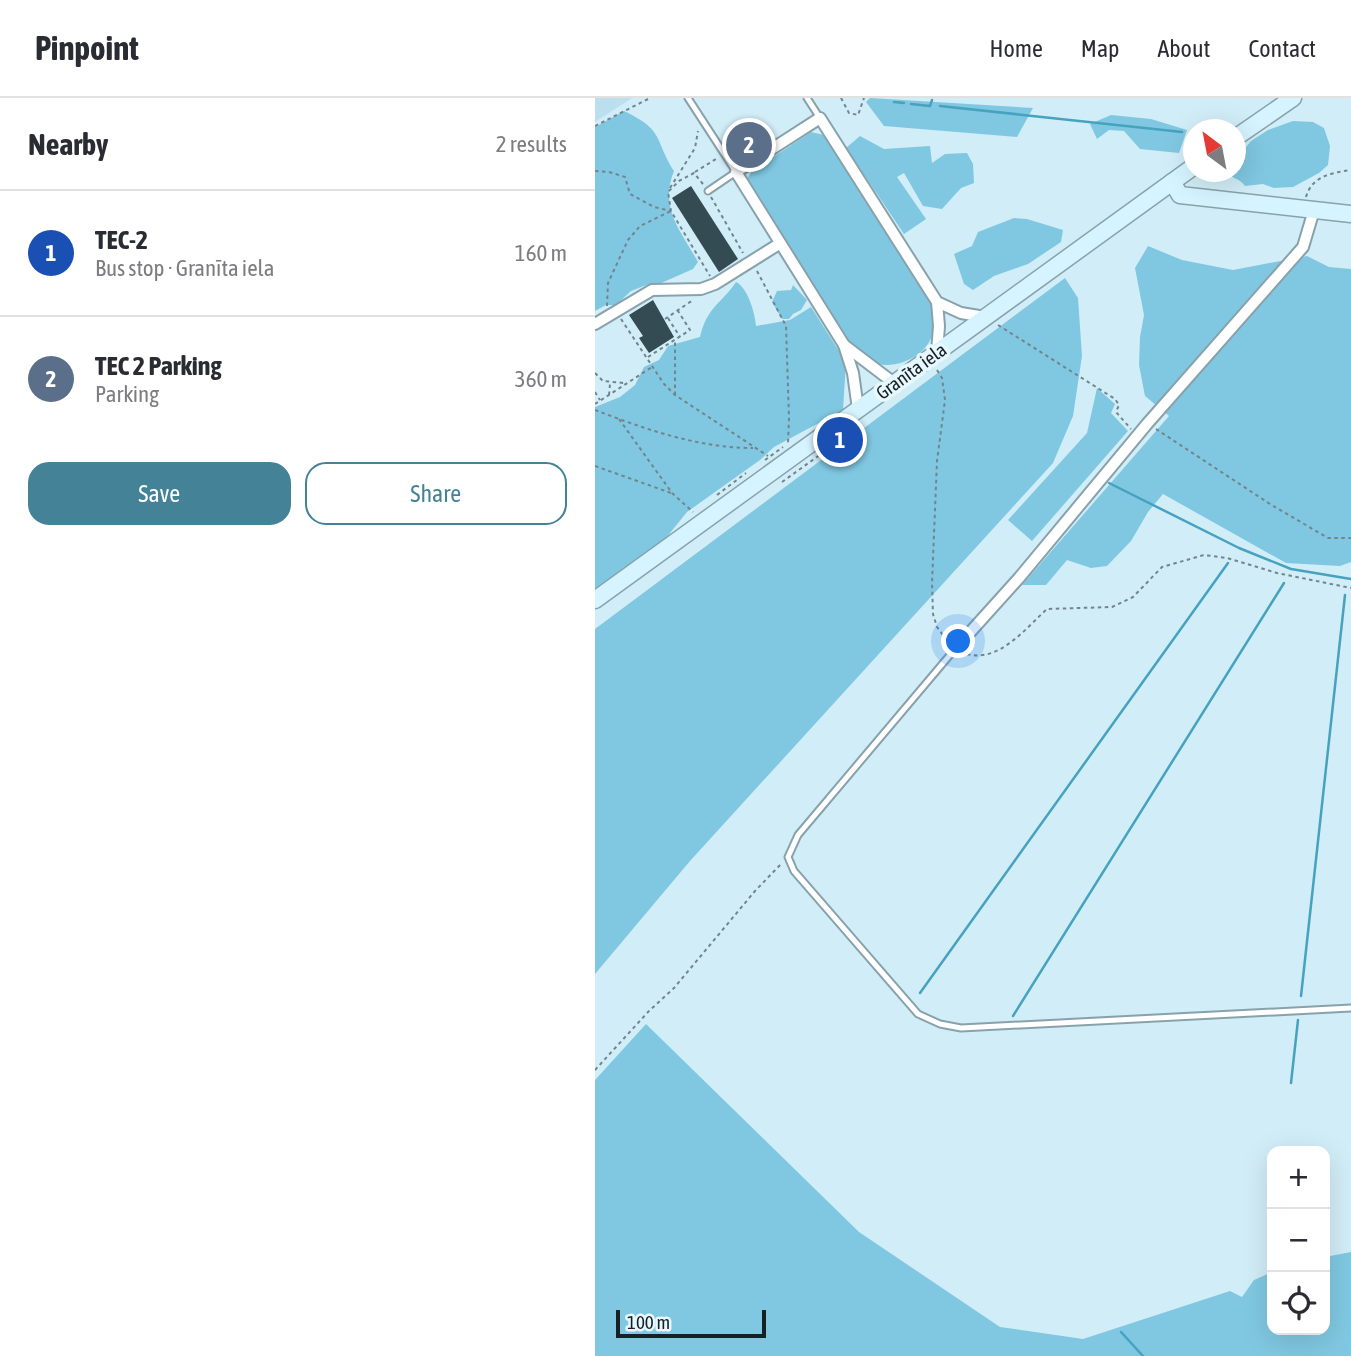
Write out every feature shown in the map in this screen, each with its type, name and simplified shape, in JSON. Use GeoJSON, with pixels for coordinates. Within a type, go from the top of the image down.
{"type":"FeatureCollection","features":[{"type":"Feature","properties":{"kind":"main road"},"geometry":{"type":"LineString","coordinates":[[1246,130],[1293,98]]}},
{"type":"Feature","properties":{"kind":"main road","name":"Granīta iela"},"geometry":{"type":"LineString","coordinates":[[595,600],[1183,174]]}},
{"type":"Feature","properties":{"kind":"main road"},"geometry":{"type":"LineString","coordinates":[[1172,182],[1180,195],[1351,214]]}},
{"type":"Feature","properties":{"kind":"street"},"geometry":{"type":"LineString","coordinates":[[858,409],[853,373],[844,345],[736,172],[820,118],[937,302],[939,326],[933,355]]}},
{"type":"Feature","properties":{"kind":"street"},"geometry":{"type":"LineString","coordinates":[[955,649],[1303,247],[1309,209]]}},
{"type":"Feature","properties":{"kind":"street"},"geometry":{"type":"LineString","coordinates":[[595,324],[652,290],[701,289],[715,284],[779,244]]}},
{"type":"Feature","properties":{"kind":"street"},"geometry":{"type":"LineString","coordinates":[[937,302],[961,313],[985,317]]}},
{"type":"Feature","properties":{"kind":"street"},"geometry":{"type":"LineString","coordinates":[[844,345],[894,383]]}},
{"type":"Feature","properties":{"kind":"lane"},"geometry":{"type":"LineString","coordinates":[[688,98],[736,172],[708,191]]}},
{"type":"Feature","properties":{"kind":"lane"},"geometry":{"type":"LineString","coordinates":[[807,98],[820,118]]}},
{"type":"Feature","properties":{"kind":"lane"},"geometry":{"type":"LineString","coordinates":[[955,649],[798,835],[788,857],[794,871],[918,1014],[940,1024],[961,1028],[1351,1008]]}},
{"type":"Feature","properties":{"kind":"path"},"geometry":{"type":"LineString","coordinates":[[595,126],[650,98]]}},
{"type":"Feature","properties":{"kind":"path"},"geometry":{"type":"LineString","coordinates":[[841,98],[849,113],[858,115],[864,98]]}},
{"type":"Feature","properties":{"kind":"path"},"geometry":{"type":"LineString","coordinates":[[698,131],[695,148],[668,192],[671,211],[715,284]]}},
{"type":"Feature","properties":{"kind":"path"},"geometry":{"type":"LineString","coordinates":[[668,192],[679,181],[716,159]]}},
{"type":"Feature","properties":{"kind":"path"},"geometry":{"type":"LineString","coordinates":[[595,170],[625,177],[630,194],[654,207],[671,211]]}},
{"type":"Feature","properties":{"kind":"path"},"geometry":{"type":"LineString","coordinates":[[1309,209],[1308,188],[1317,179],[1351,170]]}},
{"type":"Feature","properties":{"kind":"path"},"geometry":{"type":"LineString","coordinates":[[695,173],[786,326],[789,440],[763,462]]}},
{"type":"Feature","properties":{"kind":"path"},"geometry":{"type":"LineString","coordinates":[[671,211],[640,226],[628,240],[608,283],[606,305],[616,312],[675,395],[768,456]]}},
{"type":"Feature","properties":{"kind":"path"},"geometry":{"type":"LineString","coordinates":[[680,337],[666,318],[697,298],[701,289]]}},
{"type":"Feature","properties":{"kind":"path"},"geometry":{"type":"LineString","coordinates":[[647,358],[690,330],[678,310]]}},
{"type":"Feature","properties":{"kind":"path"},"geometry":{"type":"LineString","coordinates":[[985,317],[1115,399],[1119,405],[1116,412],[1138,436]]}},
{"type":"Feature","properties":{"kind":"path"},"geometry":{"type":"LineString","coordinates":[[675,340],[675,395]]}},
{"type":"Feature","properties":{"kind":"path"},"geometry":{"type":"LineString","coordinates":[[933,355],[942,378],[945,400],[937,461],[933,614],[937,628],[955,649],[970,656],[988,655],[1009,644],[1047,608],[1112,607],[1133,597],[1162,567],[1205,555],[1351,588]]}},
{"type":"Feature","properties":{"kind":"path"},"geometry":{"type":"LineString","coordinates":[[595,404],[653,366]]}},
{"type":"Feature","properties":{"kind":"path"},"geometry":{"type":"LineString","coordinates":[[595,373],[603,381],[627,383]]}},
{"type":"Feature","properties":{"kind":"path"},"geometry":{"type":"LineString","coordinates":[[609,395],[610,383]]}},
{"type":"Feature","properties":{"kind":"path"},"geometry":{"type":"LineString","coordinates":[[595,392],[600,400]]}},
{"type":"Feature","properties":{"kind":"path"},"geometry":{"type":"LineString","coordinates":[[595,410],[691,441],[732,448],[755,448]]}},
{"type":"Feature","properties":{"kind":"path"},"geometry":{"type":"LineString","coordinates":[[619,419],[672,493],[692,513]]}},
{"type":"Feature","properties":{"kind":"path"},"geometry":{"type":"LineString","coordinates":[[1147,424],[1270,504],[1328,538],[1351,538]]}},
{"type":"Feature","properties":{"kind":"path"},"geometry":{"type":"LineString","coordinates":[[776,480],[779,483],[785,481],[835,444]]}},
{"type":"Feature","properties":{"kind":"path"},"geometry":{"type":"LineString","coordinates":[[595,466],[672,493]]}},
{"type":"Feature","properties":{"kind":"path"},"geometry":{"type":"LineString","coordinates":[[711,499],[751,470]]}},
{"type":"Feature","properties":{"kind":"path"},"geometry":{"type":"LineString","coordinates":[[595,1070],[674,988],[755,891],[788,857]]}},
{"type":"Feature","properties":{"kind":"shaded area"},"geometry":{"type":"Polygon","coordinates":[[[595,98],[632,98],[595,122],[595,98]]]}},
{"type":"Feature","properties":{"kind":"shaded area"},"geometry":{"type":"Polygon","coordinates":[[[870,98],[1033,108],[1017,137],[884,126],[866,102],[870,98]]]}},
{"type":"Feature","properties":{"kind":"shaded area"},"geometry":{"type":"Polygon","coordinates":[[[624,111],[646,124],[657,136],[674,171],[669,196],[674,219],[698,262],[693,269],[659,284],[649,284],[631,291],[616,305],[606,305],[595,311],[595,127],[624,111]]]}},
{"type":"Feature","properties":{"kind":"shaded area"},"geometry":{"type":"Polygon","coordinates":[[[1111,115],[1151,119],[1183,129],[1183,142],[1179,153],[1140,149],[1124,131],[1109,130],[1097,139],[1090,124],[1111,115]]]}},
{"type":"Feature","properties":{"kind":"shaded area"},"geometry":{"type":"Polygon","coordinates":[[[1293,121],[1313,122],[1324,128],[1330,146],[1328,165],[1293,187],[1274,188],[1263,184],[1245,186],[1242,182],[1246,182],[1246,147],[1268,130],[1293,121]]]}},
{"type":"Feature","properties":{"kind":"shaded area"},"geometry":{"type":"Polygon","coordinates":[[[811,132],[824,135],[828,139],[931,303],[934,325],[931,338],[923,350],[906,361],[888,365],[876,363],[850,343],[748,184],[747,179],[752,171],[811,132]]]}},
{"type":"Feature","properties":{"kind":"shaded area"},"geometry":{"type":"Polygon","coordinates":[[[860,136],[884,149],[930,146],[932,163],[945,154],[967,153],[973,164],[974,183],[961,188],[942,209],[923,206],[904,173],[897,177],[926,219],[904,234],[846,148],[860,136]]]}},
{"type":"Feature","properties":{"kind":"shaded area"},"geometry":{"type":"Polygon","coordinates":[[[1014,218],[1027,219],[1063,230],[1061,242],[1028,264],[994,276],[973,290],[964,284],[954,254],[972,246],[978,232],[1014,218]]]}},
{"type":"Feature","properties":{"kind":"shaded area"},"geometry":{"type":"Polygon","coordinates":[[[1148,246],[1182,260],[1233,270],[1307,256],[1329,267],[1351,269],[1351,562],[1340,566],[1286,563],[1163,494],[1148,512],[1131,541],[1107,566],[1091,568],[1067,560],[1046,585],[1022,585],[1169,416],[1145,396],[1139,365],[1144,315],[1135,268],[1148,246]]]}},
{"type":"Feature","properties":{"kind":"shaded area"},"geometry":{"type":"Polygon","coordinates":[[[1065,278],[1078,298],[1082,356],[1073,416],[1053,463],[690,861],[595,974],[595,629],[1065,278]]]}},
{"type":"Feature","properties":{"kind":"shaded area"},"geometry":{"type":"Polygon","coordinates":[[[736,282],[747,295],[756,326],[790,320],[811,307],[846,362],[843,410],[774,447],[687,512],[666,538],[595,589],[595,407],[620,397],[635,385],[644,367],[659,360],[668,346],[700,337],[706,319],[736,282]]]}},
{"type":"Feature","properties":{"kind":"shaded area"},"geometry":{"type":"Polygon","coordinates":[[[793,285],[807,300],[801,310],[789,319],[782,319],[772,302],[777,291],[791,290],[793,285]]]}},
{"type":"Feature","properties":{"kind":"shaded area"},"geometry":{"type":"Polygon","coordinates":[[[1097,388],[1115,404],[1111,413],[1128,431],[1032,541],[1008,520],[1087,433],[1097,388]]]}},
{"type":"Feature","properties":{"kind":"shaded area"},"geometry":{"type":"Polygon","coordinates":[[[646,1024],[859,1232],[1000,1327],[1083,1339],[1230,1291],[1242,1297],[1254,1280],[1267,1274],[1267,1335],[1330,1335],[1330,1256],[1351,1252],[1351,1356],[595,1356],[595,1080],[646,1024]]]}},
{"type":"Feature","properties":{"kind":"building"},"geometry":{"type":"Polygon","coordinates":[[[691,186],[738,259],[719,272],[672,198],[691,186]]]}},
{"type":"Feature","properties":{"kind":"building"},"geometry":{"type":"Polygon","coordinates":[[[653,300],[674,337],[649,353],[639,338],[643,336],[629,315],[653,300]]]}},
{"type":"Feature","properties":{"kind":"waterway"},"geometry":{"type":"LineString","coordinates":[[911,104],[930,106],[932,100]]}},
{"type":"Feature","properties":{"kind":"waterway"},"geometry":{"type":"LineString","coordinates":[[894,102],[904,103]]}},
{"type":"Feature","properties":{"kind":"waterway"},"geometry":{"type":"LineString","coordinates":[[940,106],[1182,132]]}},
{"type":"Feature","properties":{"kind":"waterway"},"geometry":{"type":"LineString","coordinates":[[1109,483],[1239,548],[1291,569],[1351,579]]}},
{"type":"Feature","properties":{"kind":"waterway"},"geometry":{"type":"LineString","coordinates":[[920,993],[1228,563]]}},
{"type":"Feature","properties":{"kind":"waterway"},"geometry":{"type":"LineString","coordinates":[[1013,1016],[1284,583]]}},
{"type":"Feature","properties":{"kind":"waterway"},"geometry":{"type":"LineString","coordinates":[[1301,996],[1345,595]]}},
{"type":"Feature","properties":{"kind":"waterway"},"geometry":{"type":"LineString","coordinates":[[1291,1083],[1298,1020]]}},
{"type":"Feature","properties":{"kind":"waterway"},"geometry":{"type":"LineString","coordinates":[[1121,1332],[1143,1356]]}},
{"type":"Feature","properties":{"kind":"place","name":"TEC 2 Parking"},"geometry":{"type":"Point","coordinates":[749,145]}},
{"type":"Feature","properties":{"kind":"place","name":"TEC-2"},"geometry":{"type":"Point","coordinates":[840,440]}}]}
